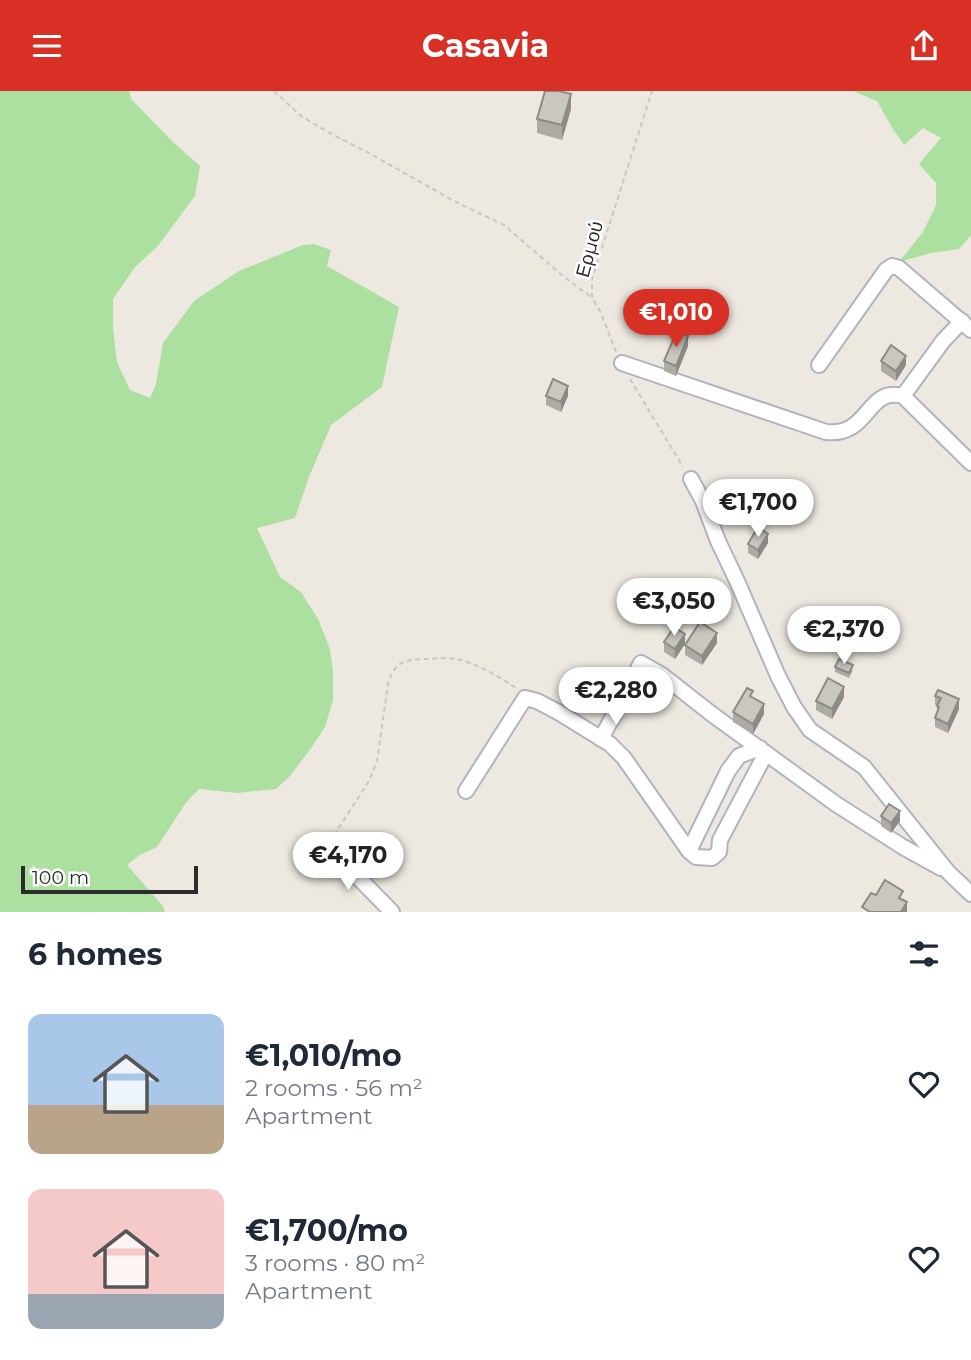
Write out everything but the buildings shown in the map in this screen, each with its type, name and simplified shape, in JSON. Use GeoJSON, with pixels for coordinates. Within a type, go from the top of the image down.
{"type":"FeatureCollection","features":[{"type":"Feature","properties":{"kind":"street"},"geometry":{"type":"LineString","coordinates":[[819,365],[886,270],[892,266],[898,268],[966,325],[943,341],[903,396]]}},
{"type":"Feature","properties":{"kind":"street"},"geometry":{"type":"LineString","coordinates":[[622,363],[826,432],[837,433],[856,425],[879,398],[888,394],[903,396],[971,463]]}},
{"type":"Feature","properties":{"kind":"street"},"geometry":{"type":"LineString","coordinates":[[691,478],[793,707],[810,730],[864,767],[948,872],[971,894]]}},
{"type":"Feature","properties":{"kind":"street"},"geometry":{"type":"LineString","coordinates":[[601,739],[642,663],[836,804],[948,872]]}},
{"type":"Feature","properties":{"kind":"street"},"geometry":{"type":"LineString","coordinates":[[466,791],[525,698],[537,701],[610,744],[624,758],[689,851],[696,857],[712,858],[719,852],[720,840],[763,751]]}},
{"type":"Feature","properties":{"kind":"street"},"geometry":{"type":"LineString","coordinates":[[689,851],[738,756],[747,752],[763,751]]}},
{"type":"Feature","properties":{"kind":"street"},"geometry":{"type":"LineString","coordinates":[[334,848],[345,864],[392,912]]}},
{"type":"Feature","properties":{"kind":"path"},"geometry":{"type":"LineString","coordinates":[[274,91],[301,116],[328,132],[504,225],[592,297]]}},
{"type":"Feature","properties":{"kind":"path","name":"Ερμού"},"geometry":{"type":"LineString","coordinates":[[652,91],[592,279],[592,297],[630,379],[691,478]]}},
{"type":"Feature","properties":{"kind":"path"},"geometry":{"type":"LineString","coordinates":[[334,848],[336,832],[369,781],[377,761],[388,684],[391,673],[398,664],[406,660],[455,658],[500,678],[525,698]]}},
{"type":"Feature","properties":{"kind":"green space"},"geometry":{"type":"Polygon","coordinates":[[[0,91],[129,91],[132,100],[200,166],[195,196],[157,247],[135,267],[113,299],[117,362],[130,390],[150,398],[156,384],[163,343],[194,301],[239,271],[303,245],[314,244],[331,250],[327,266],[399,307],[382,387],[331,425],[295,518],[257,528],[280,577],[301,592],[318,619],[330,649],[333,700],[325,727],[290,776],[276,789],[238,793],[199,789],[185,804],[157,847],[127,865],[163,906],[165,912],[0,912],[0,91]]]}},
{"type":"Feature","properties":{"kind":"green space"},"geometry":{"type":"Polygon","coordinates":[[[853,91],[971,91],[971,235],[959,249],[899,262],[923,232],[936,205],[936,183],[919,164],[941,138],[923,128],[904,145],[877,101],[853,91]]]}}]}
